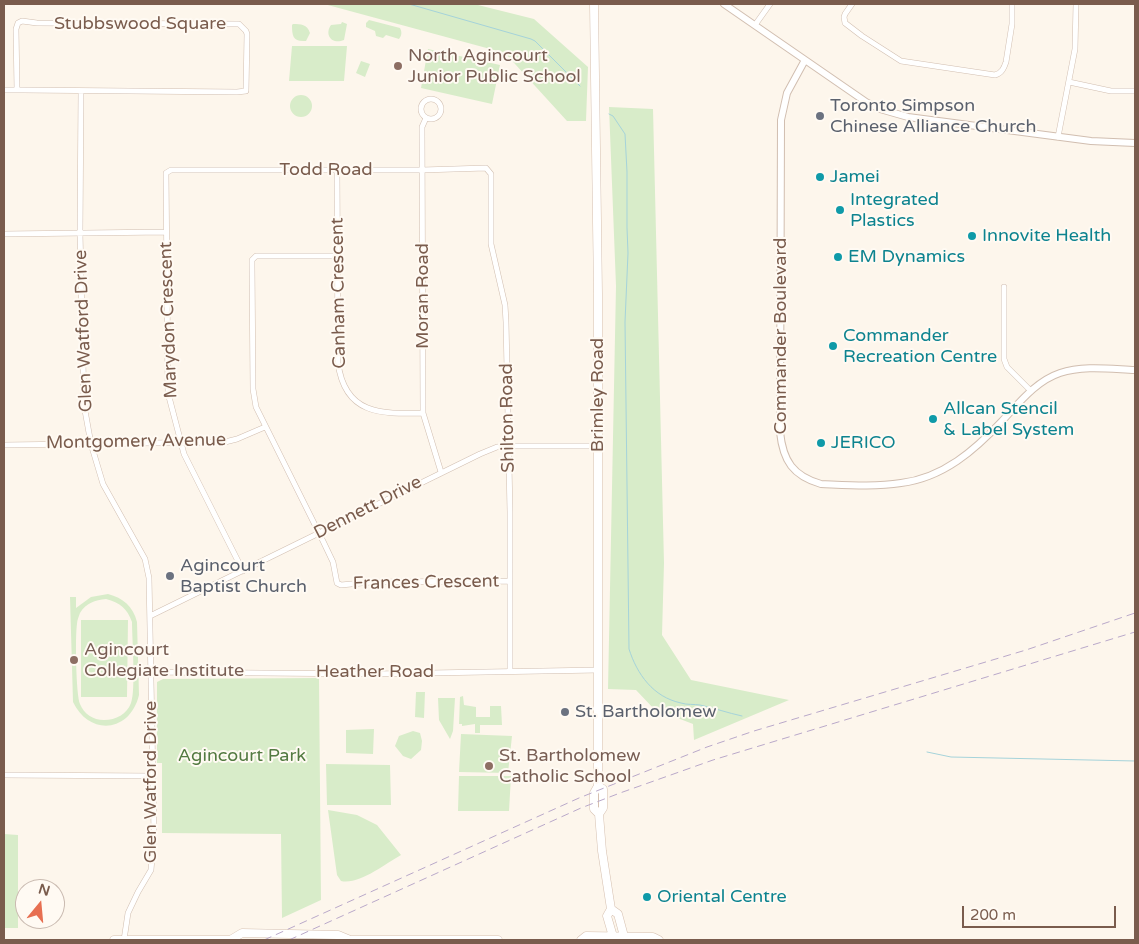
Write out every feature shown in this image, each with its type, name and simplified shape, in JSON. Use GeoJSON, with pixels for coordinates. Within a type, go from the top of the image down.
{"type":"FeatureCollection","features":[{"type":"Feature","properties":{"kind":"main road","name":"Brimley Road"},"geometry":{"type":"LineString","coordinates":[[594,4],[598,294],[599,670],[598,786],[594,793],[594,809],[598,814],[611,909],[607,916],[613,939]]}},
{"type":"Feature","properties":{"kind":"main road","name":"Brimley Road"},"geometry":{"type":"LineString","coordinates":[[611,909],[618,914],[625,939]]}},
{"type":"Feature","properties":{"kind":"main road"},"geometry":{"type":"LineString","coordinates":[[114,940],[233,940],[242,933],[338,934],[349,940],[498,940]]}},
{"type":"Feature","properties":{"kind":"main road"},"geometry":{"type":"LineString","coordinates":[[581,940],[586,936],[613,939],[653,937],[659,940]]}},
{"type":"Feature","properties":{"kind":"street"},"geometry":{"type":"LineString","coordinates":[[724,4],[866,102],[880,109],[908,116],[1058,137],[1135,143]]}},
{"type":"Feature","properties":{"kind":"street"},"geometry":{"type":"LineString","coordinates":[[755,25],[770,4]]}},
{"type":"Feature","properties":{"kind":"street"},"geometry":{"type":"LineString","coordinates":[[852,4],[845,14],[845,23],[901,61],[995,75],[1000,74],[1005,68],[1012,24],[1012,4]]}},
{"type":"Feature","properties":{"kind":"street"},"geometry":{"type":"LineString","coordinates":[[1058,137],[1075,50],[1076,4]]}},
{"type":"Feature","properties":{"kind":"street","name":"Stubbswood Square"},"geometry":{"type":"LineString","coordinates":[[4,90],[246,91],[248,39],[246,31],[239,24],[37,23],[22,21],[18,23],[16,29],[17,90]]}},
{"type":"Feature","properties":{"kind":"street","name":"Commander Boulevard"},"geometry":{"type":"LineString","coordinates":[[805,60],[787,93],[781,120],[780,432],[782,450],[795,471],[810,481],[821,484],[902,483],[929,476],[956,462],[972,450],[1031,391],[1058,373],[1073,370],[1135,370]]}},
{"type":"Feature","properties":{"kind":"street"},"geometry":{"type":"LineString","coordinates":[[1069,82],[1111,91],[1135,91]]}},
{"type":"Feature","properties":{"kind":"street","name":"Glen Watford Drive"},"geometry":{"type":"LineString","coordinates":[[81,91],[80,233],[84,405],[91,444],[103,484],[145,559],[149,578],[154,834],[151,870],[128,913],[124,940]]}},
{"type":"Feature","properties":{"kind":"street","name":"Moran Road"},"geometry":{"type":"LineString","coordinates":[[435,99],[441,107],[440,115],[435,119],[426,118],[422,113],[422,105],[426,100],[435,99]]}},
{"type":"Feature","properties":{"kind":"street","name":"Moran Road"},"geometry":{"type":"LineString","coordinates":[[426,118],[422,127],[423,413],[441,472]]}},
{"type":"Feature","properties":{"kind":"street","name":"Todd Road"},"geometry":{"type":"LineString","coordinates":[[166,173],[170,170],[422,170],[486,168]]}},
{"type":"Feature","properties":{"kind":"street","name":"Shilton Road"},"geometry":{"type":"LineString","coordinates":[[486,168],[491,174],[492,250],[505,305],[510,512],[510,671]]}},
{"type":"Feature","properties":{"kind":"street","name":"Canham Crescent"},"geometry":{"type":"LineString","coordinates":[[337,170],[339,374],[345,389],[361,404],[377,412],[390,414],[423,413]]}},
{"type":"Feature","properties":{"kind":"street","name":"Marydon Crescent"},"geometry":{"type":"LineString","coordinates":[[166,173],[168,393],[180,444],[212,514],[242,572]]}},
{"type":"Feature","properties":{"kind":"street"},"geometry":{"type":"LineString","coordinates":[[4,234],[166,232]]}},
{"type":"Feature","properties":{"kind":"street"},"geometry":{"type":"LineString","coordinates":[[319,533],[256,407],[253,389],[252,260],[256,256],[337,256]]}},
{"type":"Feature","properties":{"kind":"street"},"geometry":{"type":"LineString","coordinates":[[1004,287],[1004,359],[1007,367],[1031,391]]}},
{"type":"Feature","properties":{"kind":"street","name":"Montgomery Avenue"},"geometry":{"type":"LineString","coordinates":[[4,445],[225,442],[265,427]]}},
{"type":"Feature","properties":{"kind":"street","name":"Dennett Drive"},"geometry":{"type":"LineString","coordinates":[[150,616],[480,454],[509,446],[597,446]]}},
{"type":"Feature","properties":{"kind":"street","name":"Frances Crescent"},"geometry":{"type":"LineString","coordinates":[[319,533],[332,562],[336,580],[341,585],[372,582],[509,581]]}},
{"type":"Feature","properties":{"kind":"street","name":"Heather Road"},"geometry":{"type":"LineString","coordinates":[[150,672],[373,674],[599,670]]}},
{"type":"Feature","properties":{"kind":"street"},"geometry":{"type":"LineString","coordinates":[[4,776],[153,776]]}},
{"type":"Feature","properties":{"kind":"green space"},"geometry":{"type":"Polygon","coordinates":[[[324,4],[474,4],[534,19],[588,67],[586,121],[567,121],[505,53],[324,4]]]}},
{"type":"Feature","properties":{"kind":"green space"},"geometry":{"type":"Polygon","coordinates":[[[369,20],[400,28],[400,38],[386,35],[383,38],[376,36],[375,31],[366,27],[366,23],[369,20]]]}},
{"type":"Feature","properties":{"kind":"green space"},"geometry":{"type":"Polygon","coordinates":[[[342,22],[347,24],[344,40],[333,40],[328,32],[331,25],[341,24],[342,22]]]}},
{"type":"Feature","properties":{"kind":"green space"},"geometry":{"type":"Polygon","coordinates":[[[293,24],[301,24],[307,28],[310,33],[306,41],[294,38],[293,24]]]}},
{"type":"Feature","properties":{"kind":"green space"},"geometry":{"type":"Polygon","coordinates":[[[292,46],[347,46],[344,81],[289,81],[292,46]]]}},
{"type":"Feature","properties":{"kind":"green space"},"geometry":{"type":"Polygon","coordinates":[[[428,49],[500,65],[492,104],[421,88],[428,49]]]}},
{"type":"Feature","properties":{"kind":"green space"},"geometry":{"type":"Polygon","coordinates":[[[361,61],[370,64],[365,77],[356,73],[361,61]]]}},
{"type":"Feature","properties":{"kind":"green space"},"geometry":{"type":"Polygon","coordinates":[[[301,95],[309,98],[312,106],[309,114],[301,117],[293,114],[290,106],[293,98],[301,95]]]}},
{"type":"Feature","properties":{"kind":"green space"},"geometry":{"type":"Polygon","coordinates":[[[609,107],[653,109],[664,563],[662,635],[691,680],[789,700],[694,740],[693,724],[654,709],[636,690],[608,689],[616,286],[609,107]]]}},
{"type":"Feature","properties":{"kind":"green space"},"geometry":{"type":"Polygon","coordinates":[[[108,594],[118,598],[130,607],[137,622],[139,695],[134,708],[127,717],[109,726],[89,721],[80,713],[73,702],[70,597],[76,597],[76,608],[91,597],[108,594]],[[102,599],[88,604],[80,613],[77,623],[76,665],[80,704],[86,713],[100,720],[113,719],[127,710],[131,703],[134,676],[132,622],[128,613],[119,604],[102,599]]]}},
{"type":"Feature","properties":{"kind":"green space"},"geometry":{"type":"Polygon","coordinates":[[[81,620],[128,620],[127,697],[81,697],[81,620]]]}},
{"type":"Feature","properties":{"kind":"green space","name":"Agincourt Park"},"geometry":{"type":"Polygon","coordinates":[[[319,678],[321,900],[282,918],[281,834],[162,833],[162,763],[157,763],[157,682],[163,679],[319,678]]]}},
{"type":"Feature","properties":{"kind":"green space"},"geometry":{"type":"Polygon","coordinates":[[[416,692],[425,692],[424,718],[415,717],[416,692]]]}},
{"type":"Feature","properties":{"kind":"green space"},"geometry":{"type":"Polygon","coordinates":[[[463,696],[464,705],[476,707],[476,717],[490,717],[490,706],[501,706],[502,725],[480,725],[480,733],[475,733],[475,724],[462,726],[462,724],[459,724],[460,697],[463,696]]]}},
{"type":"Feature","properties":{"kind":"green space"},"geometry":{"type":"Polygon","coordinates":[[[438,698],[455,698],[453,731],[450,739],[439,720],[438,698]]]}},
{"type":"Feature","properties":{"kind":"green space"},"geometry":{"type":"Polygon","coordinates":[[[374,729],[373,754],[346,753],[346,730],[374,729]]]}},
{"type":"Feature","properties":{"kind":"green space"},"geometry":{"type":"Polygon","coordinates":[[[413,731],[420,733],[422,741],[421,750],[411,759],[403,756],[395,746],[399,736],[413,731]]]}},
{"type":"Feature","properties":{"kind":"green space"},"geometry":{"type":"Polygon","coordinates":[[[461,734],[512,736],[508,773],[459,772],[461,734]]]}},
{"type":"Feature","properties":{"kind":"green space"},"geometry":{"type":"Polygon","coordinates":[[[326,764],[390,765],[391,805],[327,805],[326,764]]]}},
{"type":"Feature","properties":{"kind":"green space"},"geometry":{"type":"Polygon","coordinates":[[[459,776],[511,776],[509,811],[458,811],[459,776]]]}},
{"type":"Feature","properties":{"kind":"green space"},"geometry":{"type":"Polygon","coordinates":[[[328,810],[357,815],[377,825],[401,855],[364,877],[356,880],[341,881],[337,875],[328,810]]]}},
{"type":"Feature","properties":{"kind":"green space"},"geometry":{"type":"Polygon","coordinates":[[[4,834],[18,835],[18,879],[15,879],[15,928],[4,928],[4,834]]]}},
{"type":"Feature","properties":{"kind":"waterway"},"geometry":{"type":"LineString","coordinates":[[409,4],[531,39],[580,86]]}},
{"type":"Feature","properties":{"kind":"waterway"},"geometry":{"type":"LineString","coordinates":[[609,114],[613,116],[625,134],[627,172],[628,253],[625,322],[629,649],[642,675],[654,690],[662,696],[683,704],[700,705],[742,716]]}},
{"type":"Feature","properties":{"kind":"waterway"},"geometry":{"type":"LineString","coordinates":[[927,752],[951,757],[1135,761]]}},
{"type":"Feature","properties":{"kind":"railway"},"geometry":{"type":"LineString","coordinates":[[264,940],[579,798],[707,747],[754,731],[1026,650],[1135,613]]}},
{"type":"Feature","properties":{"kind":"railway"},"geometry":{"type":"LineString","coordinates":[[289,940],[581,808],[620,793],[713,760],[1135,632]]}},
{"type":"Feature","properties":{"kind":"place","name":"North Agincourt Junior Public School"},"geometry":{"type":"Point","coordinates":[398,66]}},
{"type":"Feature","properties":{"kind":"place","name":"Toronto Simpson Chinese Alliance Church"},"geometry":{"type":"Point","coordinates":[820,116]}},
{"type":"Feature","properties":{"kind":"place","name":"Jamei"},"geometry":{"type":"Point","coordinates":[820,177]}},
{"type":"Feature","properties":{"kind":"place","name":"Integrated Plastics"},"geometry":{"type":"Point","coordinates":[840,210]}},
{"type":"Feature","properties":{"kind":"place","name":"Innovite Health"},"geometry":{"type":"Point","coordinates":[972,236]}},
{"type":"Feature","properties":{"kind":"place","name":"EM Dynamics"},"geometry":{"type":"Point","coordinates":[838,257]}},
{"type":"Feature","properties":{"kind":"place","name":"Commander Recreation Centre"},"geometry":{"type":"Point","coordinates":[833,346]}},
{"type":"Feature","properties":{"kind":"place","name":"Allcan Stencil & Label System"},"geometry":{"type":"Point","coordinates":[933,419]}},
{"type":"Feature","properties":{"kind":"place","name":"JERICO"},"geometry":{"type":"Point","coordinates":[821,443]}},
{"type":"Feature","properties":{"kind":"place","name":"Agincourt Baptist Church"},"geometry":{"type":"Point","coordinates":[170,576]}},
{"type":"Feature","properties":{"kind":"place","name":"Agincourt Collegiate Institute"},"geometry":{"type":"Point","coordinates":[74,660]}},
{"type":"Feature","properties":{"kind":"place","name":"St. Bartholomew"},"geometry":{"type":"Point","coordinates":[565,712]}},
{"type":"Feature","properties":{"kind":"place","name":"St. Bartholomew Catholic School"},"geometry":{"type":"Point","coordinates":[489,766]}},
{"type":"Feature","properties":{"kind":"place","name":"Oriental Centre"},"geometry":{"type":"Point","coordinates":[647,897]}}]}
